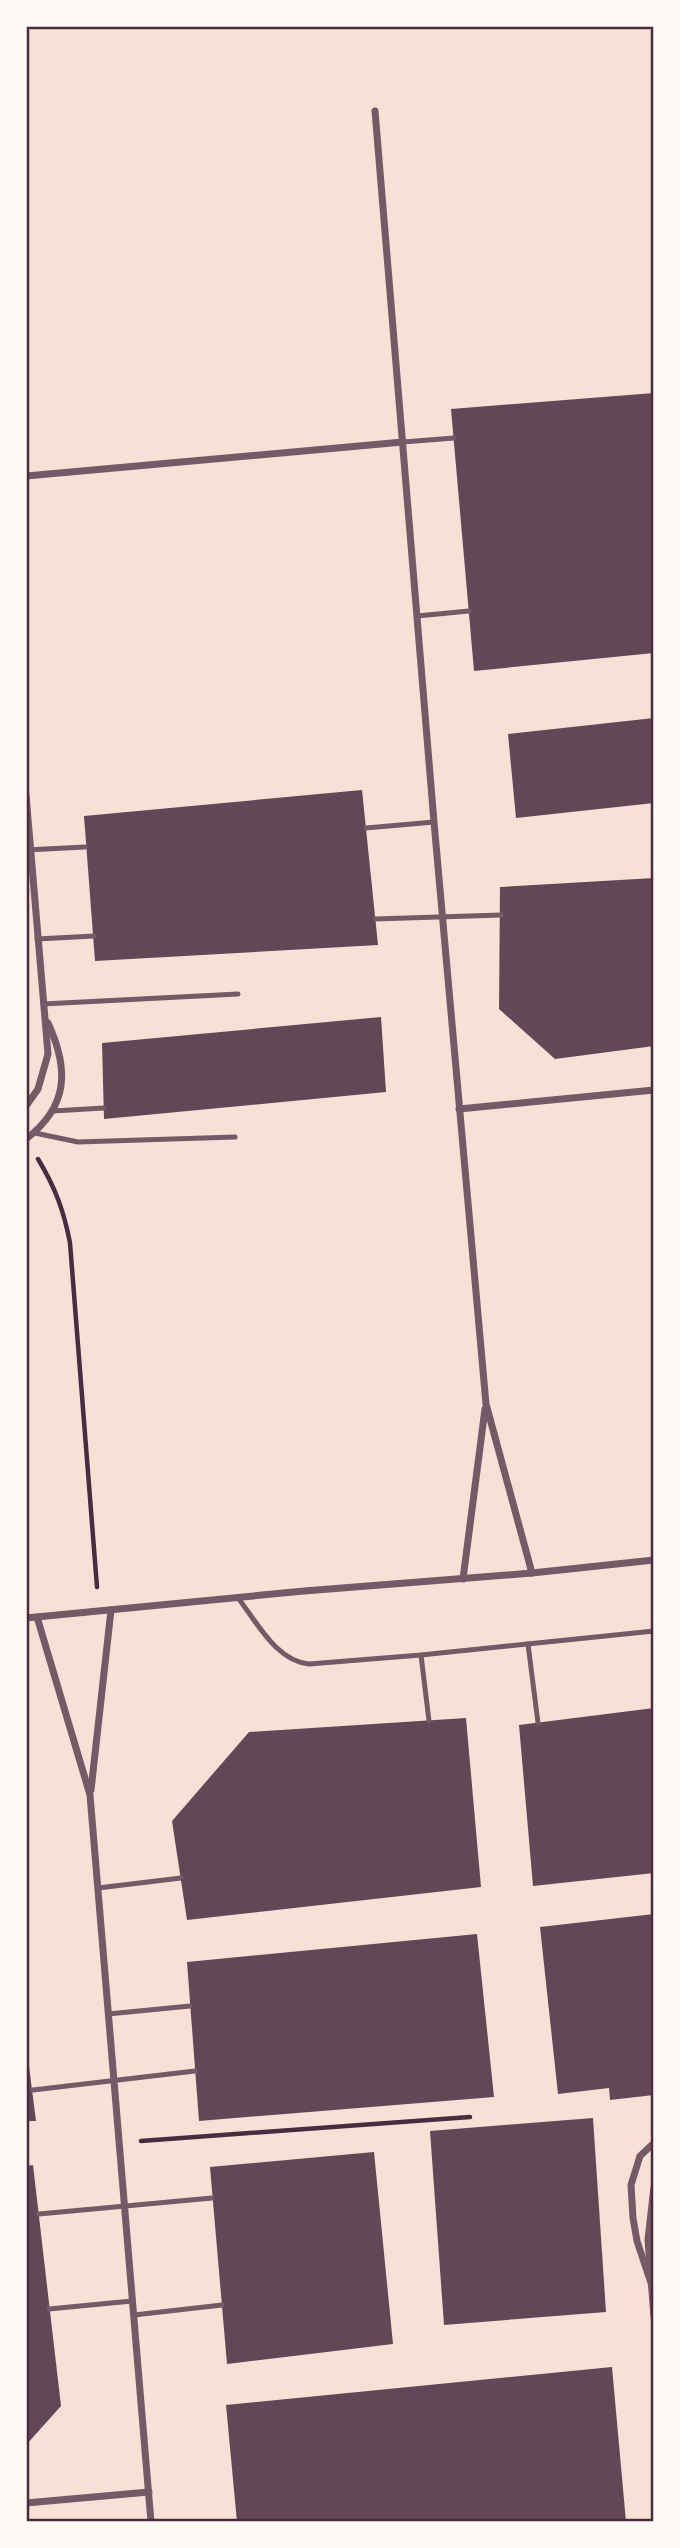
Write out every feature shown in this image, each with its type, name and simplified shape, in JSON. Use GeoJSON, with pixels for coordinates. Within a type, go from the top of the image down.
{"type":"FeatureCollection","features":[{"type":"Feature","properties":{"kind":"street"},"geometry":{"type":"LineString","coordinates":[[375,111],[486,1404],[532,1573]]}},
{"type":"Feature","properties":{"kind":"street"},"geometry":{"type":"LineString","coordinates":[[26,476],[403,442]]}},
{"type":"Feature","properties":{"kind":"street"},"geometry":{"type":"LineString","coordinates":[[26,795],[48,1054],[38,1089],[26,1106]]}},
{"type":"Feature","properties":{"kind":"street"},"geometry":{"type":"LineString","coordinates":[[26,1139],[35,1133],[53,1111],[61,1093],[61,1055],[46,1019]]}},
{"type":"Feature","properties":{"kind":"street"},"geometry":{"type":"LineString","coordinates":[[459,1109],[654,1090]]}},
{"type":"Feature","properties":{"kind":"street"},"geometry":{"type":"LineString","coordinates":[[463,1579],[486,1404]]}},
{"type":"Feature","properties":{"kind":"street"},"geometry":{"type":"LineString","coordinates":[[26,1618],[654,1560]]}},
{"type":"Feature","properties":{"kind":"street"},"geometry":{"type":"LineString","coordinates":[[111,1610],[90,1795],[151,2522]]}},
{"type":"Feature","properties":{"kind":"street"},"geometry":{"type":"LineString","coordinates":[[37,1617],[90,1795]]}},
{"type":"Feature","properties":{"kind":"street"},"geometry":{"type":"LineString","coordinates":[[651,2283],[632,2218],[631,2185],[640,2156],[654,2143]]}},
{"type":"Feature","properties":{"kind":"street"},"geometry":{"type":"LineString","coordinates":[[654,2187],[648,2240],[654,2317]]}},
{"type":"Feature","properties":{"kind":"street"},"geometry":{"type":"LineString","coordinates":[[26,2503],[149,2492]]}},
{"type":"Feature","properties":{"kind":"lane"},"geometry":{"type":"LineString","coordinates":[[403,442],[453,438]]}},
{"type":"Feature","properties":{"kind":"lane"},"geometry":{"type":"LineString","coordinates":[[417,616],[469,611]]}},
{"type":"Feature","properties":{"kind":"lane"},"geometry":{"type":"LineString","coordinates":[[366,828],[434,822]]}},
{"type":"Feature","properties":{"kind":"lane"},"geometry":{"type":"LineString","coordinates":[[29,849],[85,846]]}},
{"type":"Feature","properties":{"kind":"lane"},"geometry":{"type":"LineString","coordinates":[[375,919],[501,915]]}},
{"type":"Feature","properties":{"kind":"lane"},"geometry":{"type":"LineString","coordinates":[[37,939],[94,936]]}},
{"type":"Feature","properties":{"kind":"lane"},"geometry":{"type":"LineString","coordinates":[[43,1004],[238,994]]}},
{"type":"Feature","properties":{"kind":"lane"},"geometry":{"type":"LineString","coordinates":[[53,1111],[104,1108]]}},
{"type":"Feature","properties":{"kind":"lane"},"geometry":{"type":"LineString","coordinates":[[35,1133],[78,1142],[235,1137]]}},
{"type":"Feature","properties":{"kind":"lane"},"geometry":{"type":"LineString","coordinates":[[238,1598],[275,1646],[284,1656],[296,1663],[324,1664],[654,1631]]}},
{"type":"Feature","properties":{"kind":"lane"},"geometry":{"type":"LineString","coordinates":[[528,1644],[538,1723]]}},
{"type":"Feature","properties":{"kind":"lane"},"geometry":{"type":"LineString","coordinates":[[421,1655],[429,1721]]}},
{"type":"Feature","properties":{"kind":"lane"},"geometry":{"type":"LineString","coordinates":[[98,1888],[181,1878]]}},
{"type":"Feature","properties":{"kind":"lane"},"geometry":{"type":"LineString","coordinates":[[108,2014],[190,2006]]}},
{"type":"Feature","properties":{"kind":"lane"},"geometry":{"type":"LineString","coordinates":[[33,2090],[195,2071]]}},
{"type":"Feature","properties":{"kind":"lane"},"geometry":{"type":"LineString","coordinates":[[39,2214],[212,2198]]}},
{"type":"Feature","properties":{"kind":"lane"},"geometry":{"type":"LineString","coordinates":[[50,2309],[132,2301]]}},
{"type":"Feature","properties":{"kind":"lane"},"geometry":{"type":"LineString","coordinates":[[134,2315],[222,2305]]}},
{"type":"Feature","properties":{"kind":"path"},"geometry":{"type":"LineString","coordinates":[[33,1152],[53,1184],[64,1212],[70,1243],[99,1611]]}},
{"type":"Feature","properties":{"kind":"path"},"geometry":{"type":"LineString","coordinates":[[119,2143],[470,2117]]}},
{"type":"Feature","properties":{"kind":"building"},"geometry":{"type":"Polygon","coordinates":[[[654,393],[654,653],[474,671],[451,409],[654,393]]]}},
{"type":"Feature","properties":{"kind":"building"},"geometry":{"type":"Polygon","coordinates":[[[654,718],[654,803],[516,818],[508,734],[654,718]]]}},
{"type":"Feature","properties":{"kind":"building"},"geometry":{"type":"Polygon","coordinates":[[[362,790],[378,945],[95,961],[84,816],[362,790]]]}},
{"type":"Feature","properties":{"kind":"building"},"geometry":{"type":"Polygon","coordinates":[[[654,878],[654,1046],[555,1059],[499,1009],[500,887],[654,878]]]}},
{"type":"Feature","properties":{"kind":"building"},"geometry":{"type":"Polygon","coordinates":[[[381,1017],[386,1092],[104,1119],[102,1043],[381,1017]]]}},
{"type":"Feature","properties":{"kind":"building"},"geometry":{"type":"Polygon","coordinates":[[[654,1708],[654,1873],[533,1886],[519,1725],[654,1708]]]}},
{"type":"Feature","properties":{"kind":"building"},"geometry":{"type":"Polygon","coordinates":[[[466,1718],[481,1887],[187,1920],[172,1821],[249,1732],[466,1718]]]}},
{"type":"Feature","properties":{"kind":"building"},"geometry":{"type":"Polygon","coordinates":[[[654,1914],[654,2095],[610,2100],[609,2088],[558,2094],[540,1927],[654,1914]]]}},
{"type":"Feature","properties":{"kind":"building"},"geometry":{"type":"Polygon","coordinates":[[[477,1934],[494,2097],[199,2121],[187,1962],[477,1934]]]}},
{"type":"Feature","properties":{"kind":"building"},"geometry":{"type":"Polygon","coordinates":[[[26,2043],[36,2121],[26,2121],[26,2043]]]}},
{"type":"Feature","properties":{"kind":"building"},"geometry":{"type":"Polygon","coordinates":[[[593,2118],[606,2312],[444,2325],[430,2131],[593,2118]]]}},
{"type":"Feature","properties":{"kind":"building"},"geometry":{"type":"Polygon","coordinates":[[[374,2152],[393,2344],[227,2364],[210,2167],[374,2152]]]}},
{"type":"Feature","properties":{"kind":"building"},"geometry":{"type":"Polygon","coordinates":[[[33,2165],[61,2406],[26,2445],[26,2166],[33,2165]]]}},
{"type":"Feature","properties":{"kind":"building"},"geometry":{"type":"Polygon","coordinates":[[[612,2367],[626,2522],[237,2522],[226,2405],[612,2367]]]}}]}
